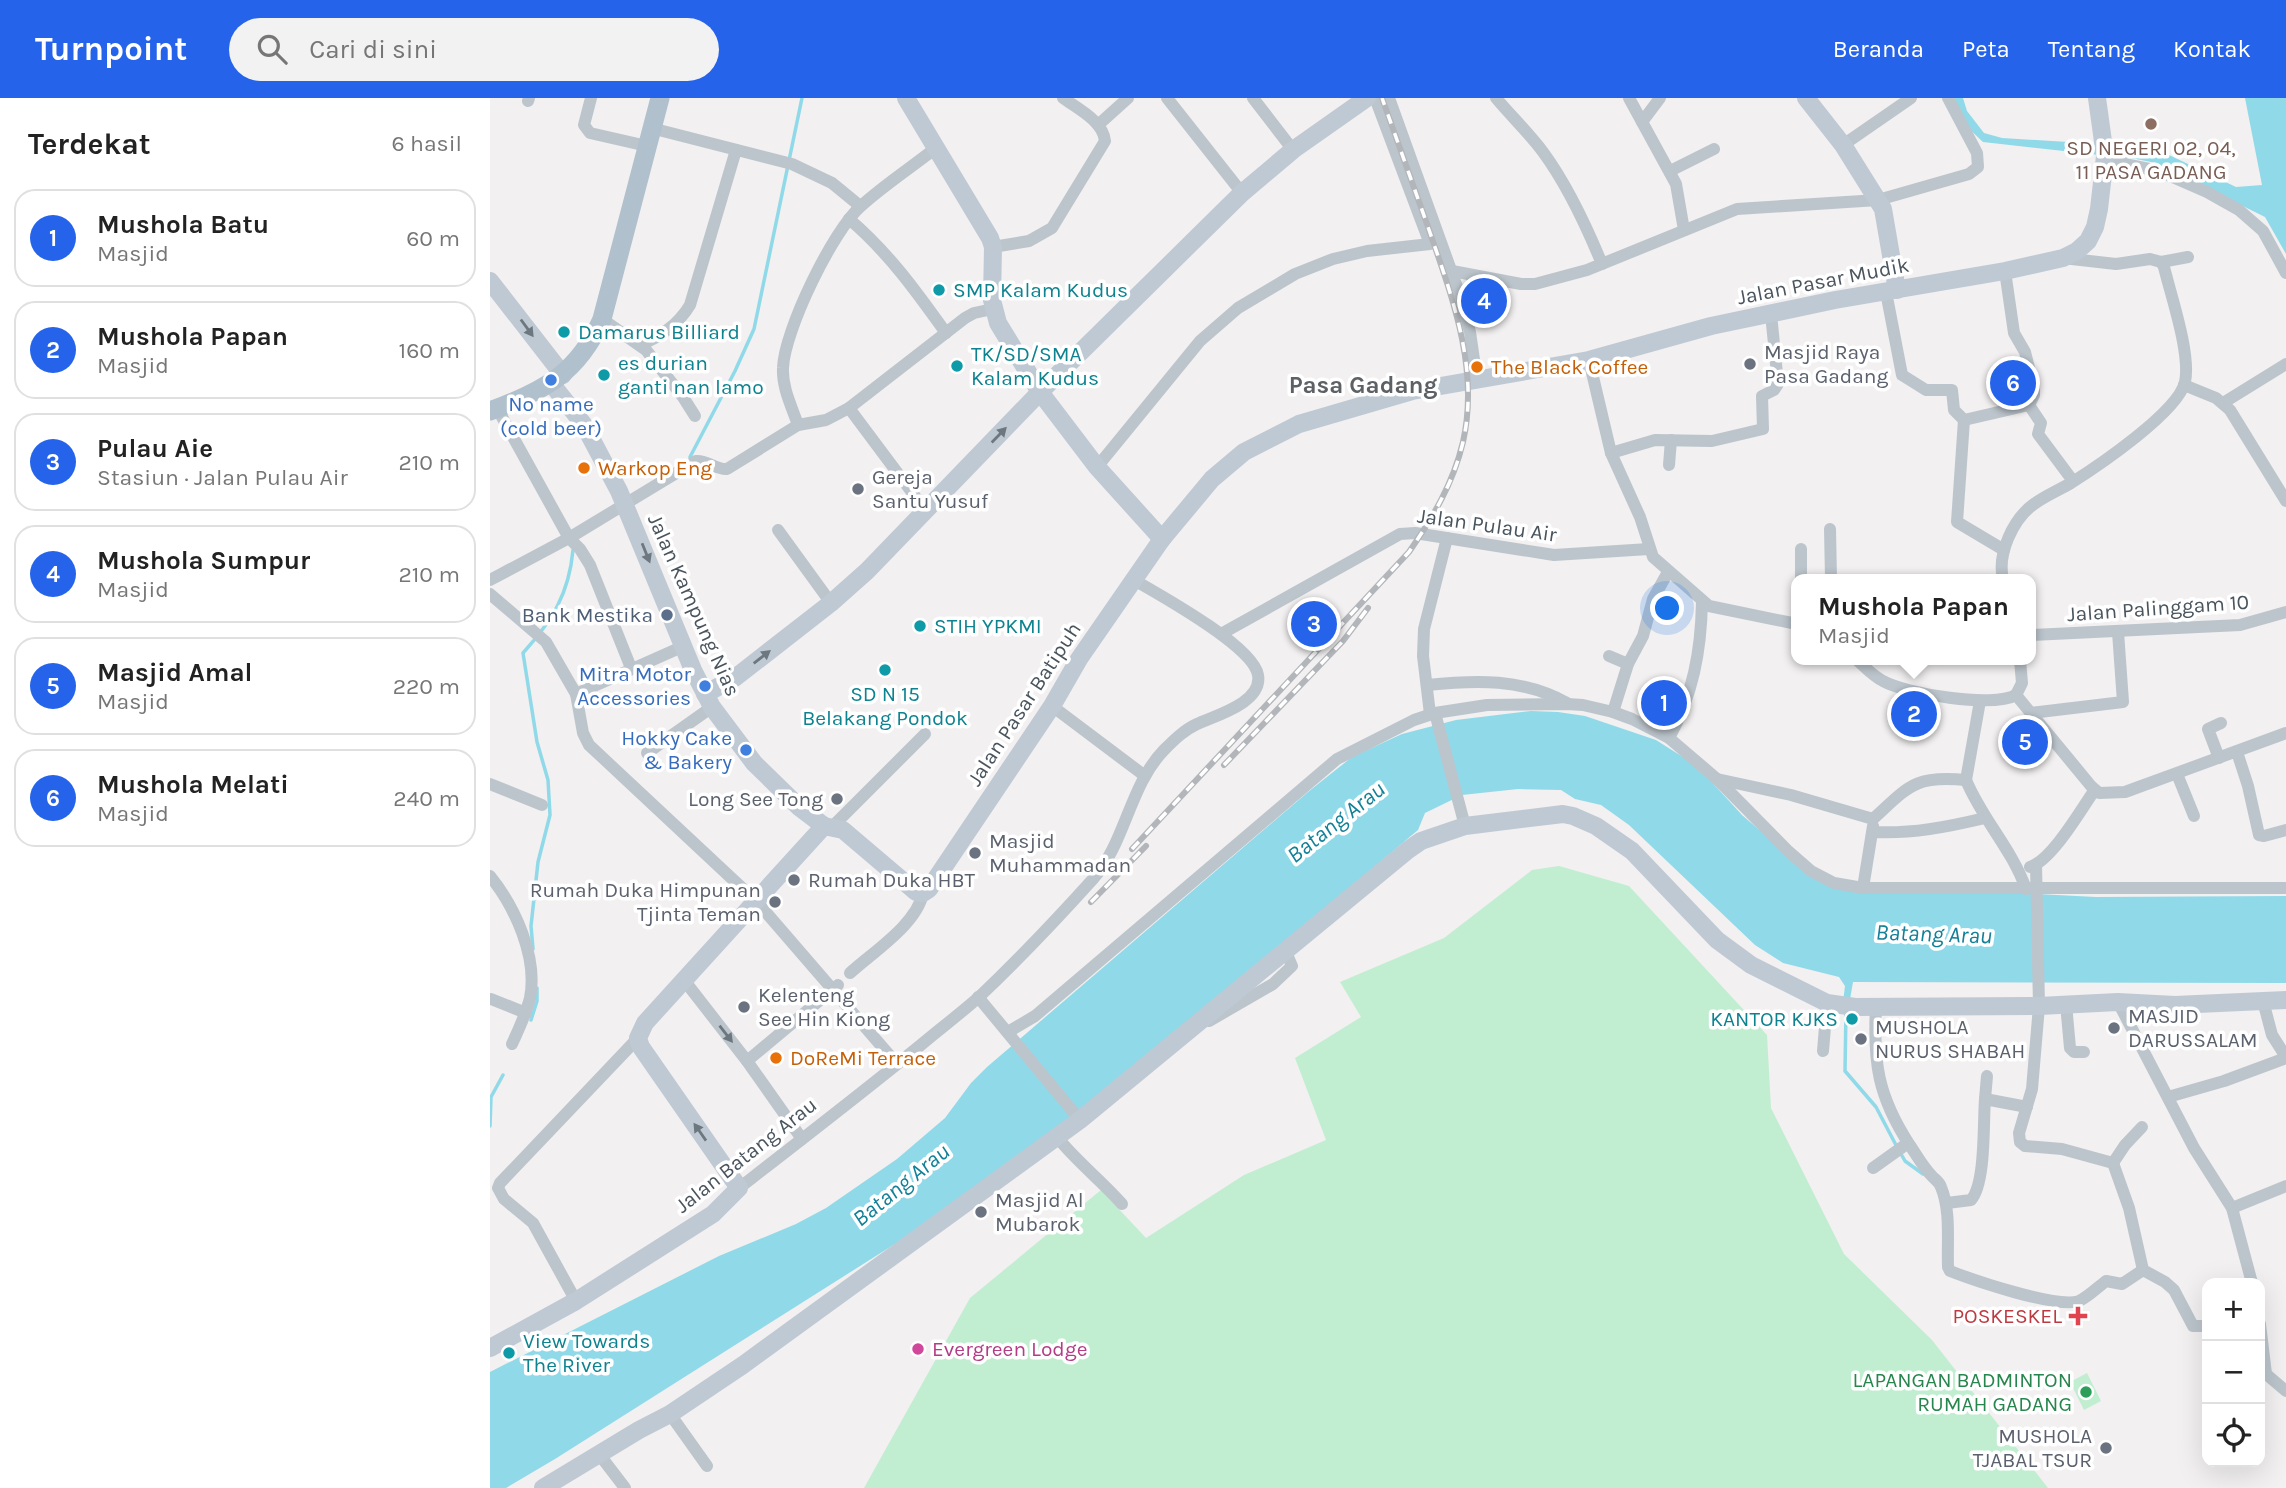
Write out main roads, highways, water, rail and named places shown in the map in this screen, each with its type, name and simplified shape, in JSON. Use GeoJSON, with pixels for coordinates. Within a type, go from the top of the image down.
{"type":"FeatureCollection","features":[{"type":"Feature","properties":{"kind":"main road"},"geometry":{"type":"LineString","coordinates":[[493,409],[557,379],[576,363],[588,346],[602,319],[660,98]]}},
{"type":"Feature","properties":{"kind":"main road"},"geometry":{"type":"LineString","coordinates":[[906,98],[982,222],[993,247],[993,309],[998,323],[1040,392],[1097,467],[1162,539]]}},
{"type":"Feature","properties":{"kind":"main road"},"geometry":{"type":"LineString","coordinates":[[708,700],[831,603],[867,570],[1040,392],[1242,193],[1293,150],[1366,98]]}},
{"type":"Feature","properties":{"kind":"main road"},"geometry":{"type":"LineString","coordinates":[[1806,98],[1843,145],[1883,209],[1891,291]]}},
{"type":"Feature","properties":{"kind":"main road","name":"Jalan Pasar Mudik"},"geometry":{"type":"LineString","coordinates":[[1162,539],[1198,495],[1227,465],[1244,452],[1298,424],[1368,402],[1439,385],[1589,360],[1710,326],[2063,258],[2083,246],[2095,227],[2105,158],[2097,98]]}},
{"type":"Feature","properties":{"kind":"main road","name":"Jalan Kampung Nias"},"geometry":{"type":"LineString","coordinates":[[490,281],[557,379],[584,425],[624,503],[692,670],[708,700],[754,763],[799,807],[828,827],[843,830],[909,888],[923,893]]}},
{"type":"Feature","properties":{"kind":"main road","name":"Jalan Pasar Batipuh"},"geometry":{"type":"LineString","coordinates":[[923,893],[934,882],[1052,706],[1079,659],[1162,539]]}},
{"type":"Feature","properties":{"kind":"main road"},"geometry":{"type":"LineString","coordinates":[[542,1488],[670,1414],[841,1296],[1057,1137],[1421,841],[1464,823],[1563,814],[1590,823],[1632,851],[1717,940],[1751,965],[1831,1003],[1855,1007],[2039,1000],[2066,1004],[2118,1002],[2175,1005],[2286,1000]]}},
{"type":"Feature","properties":{"kind":"main road","name":"Jalan Batang Arau"},"geometry":{"type":"LineString","coordinates":[[490,1348],[576,1301],[713,1214],[739,1188],[641,1047],[638,1038],[645,1023],[684,979],[828,827]]}},
{"type":"Feature","properties":{"kind":"water"},"geometry":{"type":"Polygon","coordinates":[[[1952,98],[1963,98],[1967,111],[1984,133],[2002,138],[2133,146],[2165,153],[2236,187],[2262,185],[2245,98],[2286,98],[2286,254],[2265,217],[2156,163],[1983,142],[1965,125],[1952,98]]]}},
{"type":"Feature","properties":{"kind":"water","name":"Batang Arau"},"geometry":{"type":"Polygon","coordinates":[[[1531,711],[1585,716],[1656,740],[1697,766],[1742,815],[1826,883],[2096,897],[2286,896],[2286,983],[1853,982],[1849,1005],[1843,1002],[1845,986],[1839,977],[1783,963],[1755,945],[1629,825],[1601,805],[1575,799],[1561,790],[1518,789],[1462,795],[1425,813],[1418,830],[1083,1112],[898,1242],[555,1459],[506,1488],[490,1488],[490,1372],[719,1256],[796,1224],[826,1208],[897,1159],[945,1118],[971,1083],[987,1067],[1352,757],[1402,734],[1456,720],[1531,711]]]}},
{"type":"Feature","properties":{"kind":"waterway"},"geometry":{"type":"LineString","coordinates":[[690,457],[754,329],[802,98]]}},
{"type":"Feature","properties":{"kind":"waterway"},"geometry":{"type":"LineString","coordinates":[[533,949],[531,926],[538,862],[550,815],[548,780],[537,742],[523,653],[551,618],[557,606],[568,580],[573,550]]}},
{"type":"Feature","properties":{"kind":"waterway"},"geometry":{"type":"LineString","coordinates":[[531,1020],[537,1001],[537,988]]}},
{"type":"Feature","properties":{"kind":"waterway"},"geometry":{"type":"LineString","coordinates":[[1846,1010],[1845,1071],[1876,1107],[1897,1147]]}},
{"type":"Feature","properties":{"kind":"waterway"},"geometry":{"type":"LineString","coordinates":[[490,1126],[491,1097],[503,1075]]}},
{"type":"Feature","properties":{"kind":"waterway"},"geometry":{"type":"LineString","coordinates":[[1901,1154],[1905,1161],[1923,1174]]}},
{"type":"Feature","properties":{"kind":"railway"},"geometry":{"type":"LineString","coordinates":[[1132,849],[1409,552],[1441,500],[1459,457],[1467,414],[1468,386],[1460,331],[1445,277],[1382,98]]}},
{"type":"Feature","properties":{"kind":"railway"},"geometry":{"type":"LineString","coordinates":[[1224,765],[1343,641],[1368,608]]}},
{"type":"Feature","properties":{"kind":"railway"},"geometry":{"type":"LineString","coordinates":[[1091,902],[1146,846]]}},
{"type":"Feature","properties":{"kind":"place","name":"SD NEGERI 02, 04, 11 PASA GADANG"},"geometry":{"type":"Point","coordinates":[2151,124]}},
{"type":"Feature","properties":{"kind":"place","name":"SMP Kalam Kudus"},"geometry":{"type":"Point","coordinates":[939,290]}},
{"type":"Feature","properties":{"kind":"place","name":"Mushola Sumpur"},"geometry":{"type":"Point","coordinates":[1484,301]}},
{"type":"Feature","properties":{"kind":"place","name":"Damarus Billiard"},"geometry":{"type":"Point","coordinates":[564,332]}},
{"type":"Feature","properties":{"kind":"place","name":"Masjid Raya Pasa Gadang"},"geometry":{"type":"Point","coordinates":[1750,364]}},
{"type":"Feature","properties":{"kind":"place","name":"TK/SD/SMA Kalam Kudus"},"geometry":{"type":"Point","coordinates":[957,366]}},
{"type":"Feature","properties":{"kind":"place","name":"The Black Coffee"},"geometry":{"type":"Point","coordinates":[1477,367]}},
{"type":"Feature","properties":{"kind":"place","name":"es durian ganti nan lamo"},"geometry":{"type":"Point","coordinates":[604,375]}},
{"type":"Feature","properties":{"kind":"place","name":"No name (cold beer)"},"geometry":{"type":"Point","coordinates":[551,380]}},
{"type":"Feature","properties":{"kind":"place","name":"Mushola Melati"},"geometry":{"type":"Point","coordinates":[2013,383]}},
{"type":"Feature","properties":{"kind":"place","name":"Warkop Eng"},"geometry":{"type":"Point","coordinates":[584,468]}},
{"type":"Feature","properties":{"kind":"place","name":"Gereja Santu Yusuf"},"geometry":{"type":"Point","coordinates":[858,489]}},
{"type":"Feature","properties":{"kind":"place","name":"Bank Mestika"},"geometry":{"type":"Point","coordinates":[667,615]}},
{"type":"Feature","properties":{"kind":"place","name":"Pulau Aie"},"geometry":{"type":"Point","coordinates":[1314,624]}},
{"type":"Feature","properties":{"kind":"place","name":"STIH YPKMI"},"geometry":{"type":"Point","coordinates":[920,626]}},
{"type":"Feature","properties":{"kind":"place","name":"SD N 15 Belakang Pondok"},"geometry":{"type":"Point","coordinates":[885,670]}},
{"type":"Feature","properties":{"kind":"place","name":"Mitra Motor Accessories"},"geometry":{"type":"Point","coordinates":[705,686]}},
{"type":"Feature","properties":{"kind":"place","name":"Mushola Batu"},"geometry":{"type":"Point","coordinates":[1664,703]}},
{"type":"Feature","properties":{"kind":"place","name":"Mushola Papan"},"geometry":{"type":"Point","coordinates":[1914,714]}},
{"type":"Feature","properties":{"kind":"place","name":"Masjid Amal"},"geometry":{"type":"Point","coordinates":[2025,742]}},
{"type":"Feature","properties":{"kind":"place","name":"Hokky Cake & Bakery"},"geometry":{"type":"Point","coordinates":[746,750]}},
{"type":"Feature","properties":{"kind":"place","name":"Long See Tong"},"geometry":{"type":"Point","coordinates":[837,799]}},
{"type":"Feature","properties":{"kind":"place","name":"Masjid Muhammadan"},"geometry":{"type":"Point","coordinates":[975,853]}},
{"type":"Feature","properties":{"kind":"place","name":"Rumah Duka HBT"},"geometry":{"type":"Point","coordinates":[794,880]}},
{"type":"Feature","properties":{"kind":"place","name":"Rumah Duka Himpunan Tjinta Teman"},"geometry":{"type":"Point","coordinates":[775,902]}},
{"type":"Feature","properties":{"kind":"place","name":"Kelenteng See Hin Kiong"},"geometry":{"type":"Point","coordinates":[744,1007]}},
{"type":"Feature","properties":{"kind":"place","name":"KANTOR KJKS"},"geometry":{"type":"Point","coordinates":[1852,1019]}},
{"type":"Feature","properties":{"kind":"place","name":"MASJID DARUSSALAM"},"geometry":{"type":"Point","coordinates":[2114,1028]}},
{"type":"Feature","properties":{"kind":"place","name":"MUSHOLA NURUS SHABAH"},"geometry":{"type":"Point","coordinates":[1861,1039]}},
{"type":"Feature","properties":{"kind":"place","name":"DoReMi Terrace"},"geometry":{"type":"Point","coordinates":[776,1058]}},
{"type":"Feature","properties":{"kind":"place","name":"Masjid Al Mubarok"},"geometry":{"type":"Point","coordinates":[981,1212]}},
{"type":"Feature","properties":{"kind":"place","name":"POSKESKEL"},"geometry":{"type":"Point","coordinates":[2078,1316]}},
{"type":"Feature","properties":{"kind":"place","name":"Evergreen Lodge"},"geometry":{"type":"Point","coordinates":[918,1349]}},
{"type":"Feature","properties":{"kind":"place","name":"View Towards The River"},"geometry":{"type":"Point","coordinates":[509,1353]}},
{"type":"Feature","properties":{"kind":"place","name":"LAPANGAN BADMINTON RUMAH GADANG"},"geometry":{"type":"Point","coordinates":[2086,1392]}},
{"type":"Feature","properties":{"kind":"place","name":"MUSHOLA TJABAL TSUR"},"geometry":{"type":"Point","coordinates":[2106,1448]}},
{"type":"Feature","properties":{"kind":"district","name":"Pasa Gadang"},"geometry":{"type":"Point","coordinates":[1363,385]}}]}
